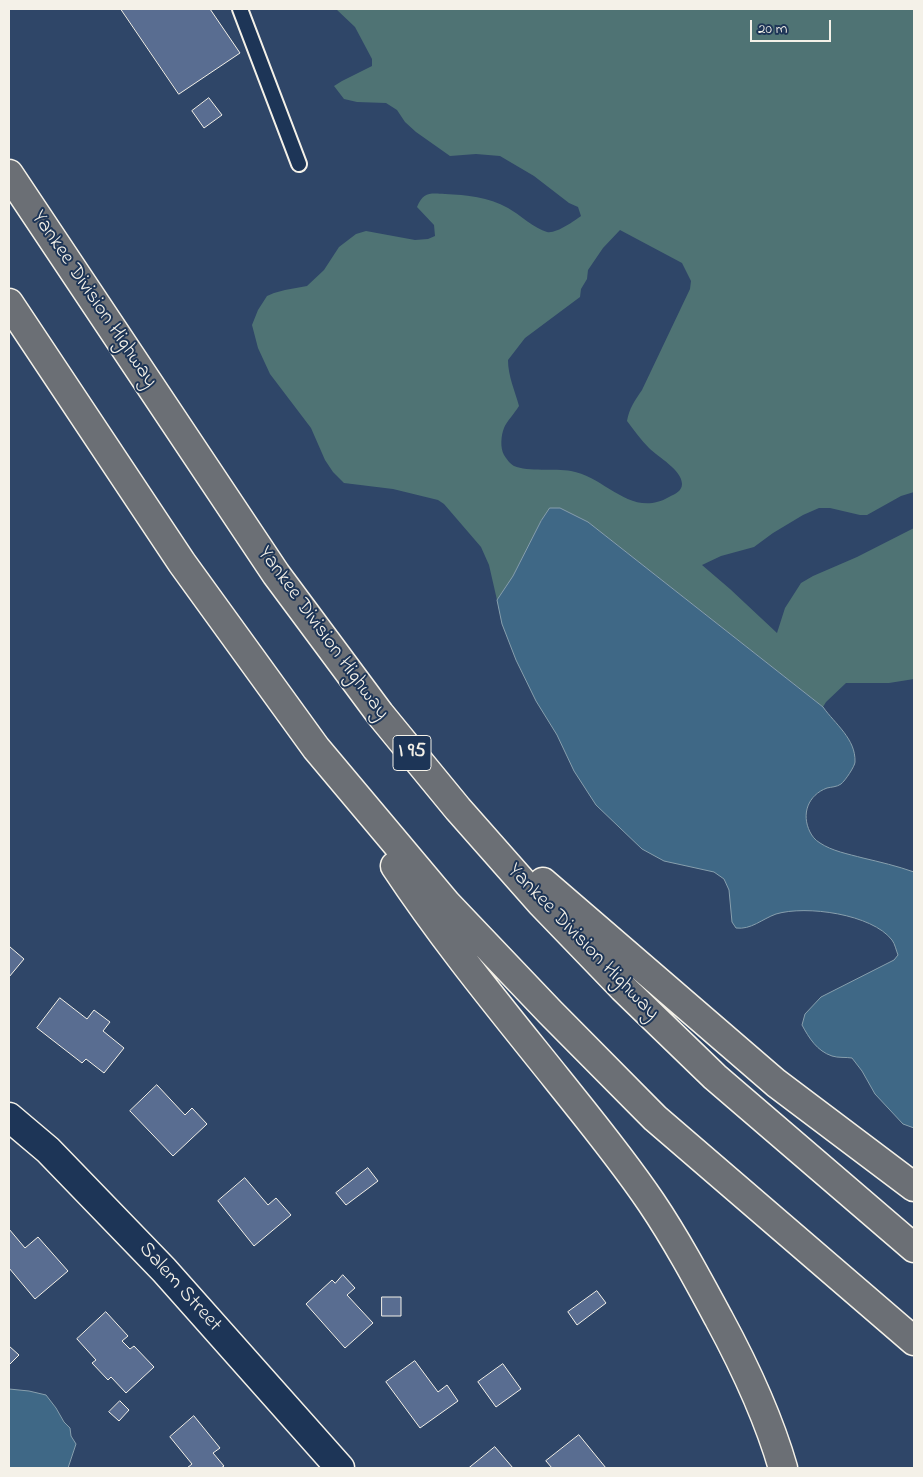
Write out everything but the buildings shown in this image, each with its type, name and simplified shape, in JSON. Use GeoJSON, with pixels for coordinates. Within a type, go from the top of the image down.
{"type":"FeatureCollection","features":[{"type":"Feature","properties":{"kind":"highway","name":"Yankee Division Highway"},"geometry":{"type":"LineString","coordinates":[[9,174],[276,574],[380,714],[458,809],[540,902],[623,988],[708,1070],[914,1248]]}},
{"type":"Feature","properties":{"kind":"highway"},"geometry":{"type":"LineString","coordinates":[[9,303],[182,563],[316,748],[426,913],[603,1136],[651,1203],[695,1275],[738,1354],[777,1446],[783,1468]]}},
{"type":"Feature","properties":{"kind":"highway"},"geometry":{"type":"LineString","coordinates":[[316,748],[447,904],[654,1118],[914,1342]]}},
{"type":"Feature","properties":{"kind":"highway"},"geometry":{"type":"LineString","coordinates":[[458,809],[776,1083],[914,1187]]}},
{"type":"Feature","properties":{"kind":"main road","name":"Salem Street"},"geometry":{"type":"LineString","coordinates":[[9,1117],[48,1150],[164,1270],[340,1468]]}},
{"type":"Feature","properties":{"kind":"lane"},"geometry":{"type":"LineString","coordinates":[[240,9],[299,164]]}},
{"type":"Feature","properties":{"kind":"green space"},"geometry":{"type":"Polygon","coordinates":[[[336,9],[914,9],[914,492],[901,496],[867,515],[830,508],[819,508],[773,533],[754,547],[721,556],[702,565],[777,633],[785,608],[801,583],[914,528],[914,679],[889,683],[846,683],[823,707],[588,522],[560,508],[550,508],[541,521],[513,576],[497,600],[489,565],[481,547],[444,504],[438,500],[393,489],[344,483],[333,472],[325,460],[311,428],[270,374],[258,348],[252,325],[258,310],[267,296],[307,286],[324,270],[339,247],[356,234],[366,231],[415,240],[428,239],[435,236],[434,225],[417,207],[422,198],[428,194],[461,195],[493,201],[508,208],[537,228],[547,232],[560,229],[581,216],[578,207],[569,203],[534,176],[500,156],[476,154],[450,156],[416,132],[405,122],[397,110],[386,103],[357,102],[344,99],[334,86],[372,66],[372,59],[355,27],[336,9]],[[620,230],[603,248],[588,270],[587,279],[581,289],[580,297],[525,338],[508,360],[510,378],[519,406],[505,425],[501,445],[506,458],[511,464],[527,469],[571,471],[584,475],[631,500],[643,503],[655,502],[671,496],[679,490],[682,484],[678,474],[649,448],[627,421],[631,409],[690,289],[691,281],[682,263],[620,230]]]}},
{"type":"Feature","properties":{"kind":"water"},"geometry":{"type":"Polygon","coordinates":[[[550,508],[560,508],[588,522],[823,707],[844,732],[852,746],[855,762],[841,784],[820,791],[811,800],[806,812],[807,825],[817,841],[825,846],[840,852],[914,872],[914,1128],[903,1124],[875,1094],[852,1058],[834,1057],[822,1051],[802,1025],[805,1014],[821,997],[894,960],[898,955],[892,940],[883,931],[870,924],[854,918],[821,911],[789,911],[776,914],[747,927],[736,928],[732,922],[729,890],[724,879],[714,872],[664,861],[642,849],[596,805],[574,771],[557,735],[536,701],[516,660],[502,624],[497,600],[513,576],[541,521],[550,508]]]}},
{"type":"Feature","properties":{"kind":"water"},"geometry":{"type":"Polygon","coordinates":[[[9,1389],[46,1395],[56,1408],[70,1428],[71,1436],[76,1444],[68,1468],[9,1468],[9,1389]]]}}]}
